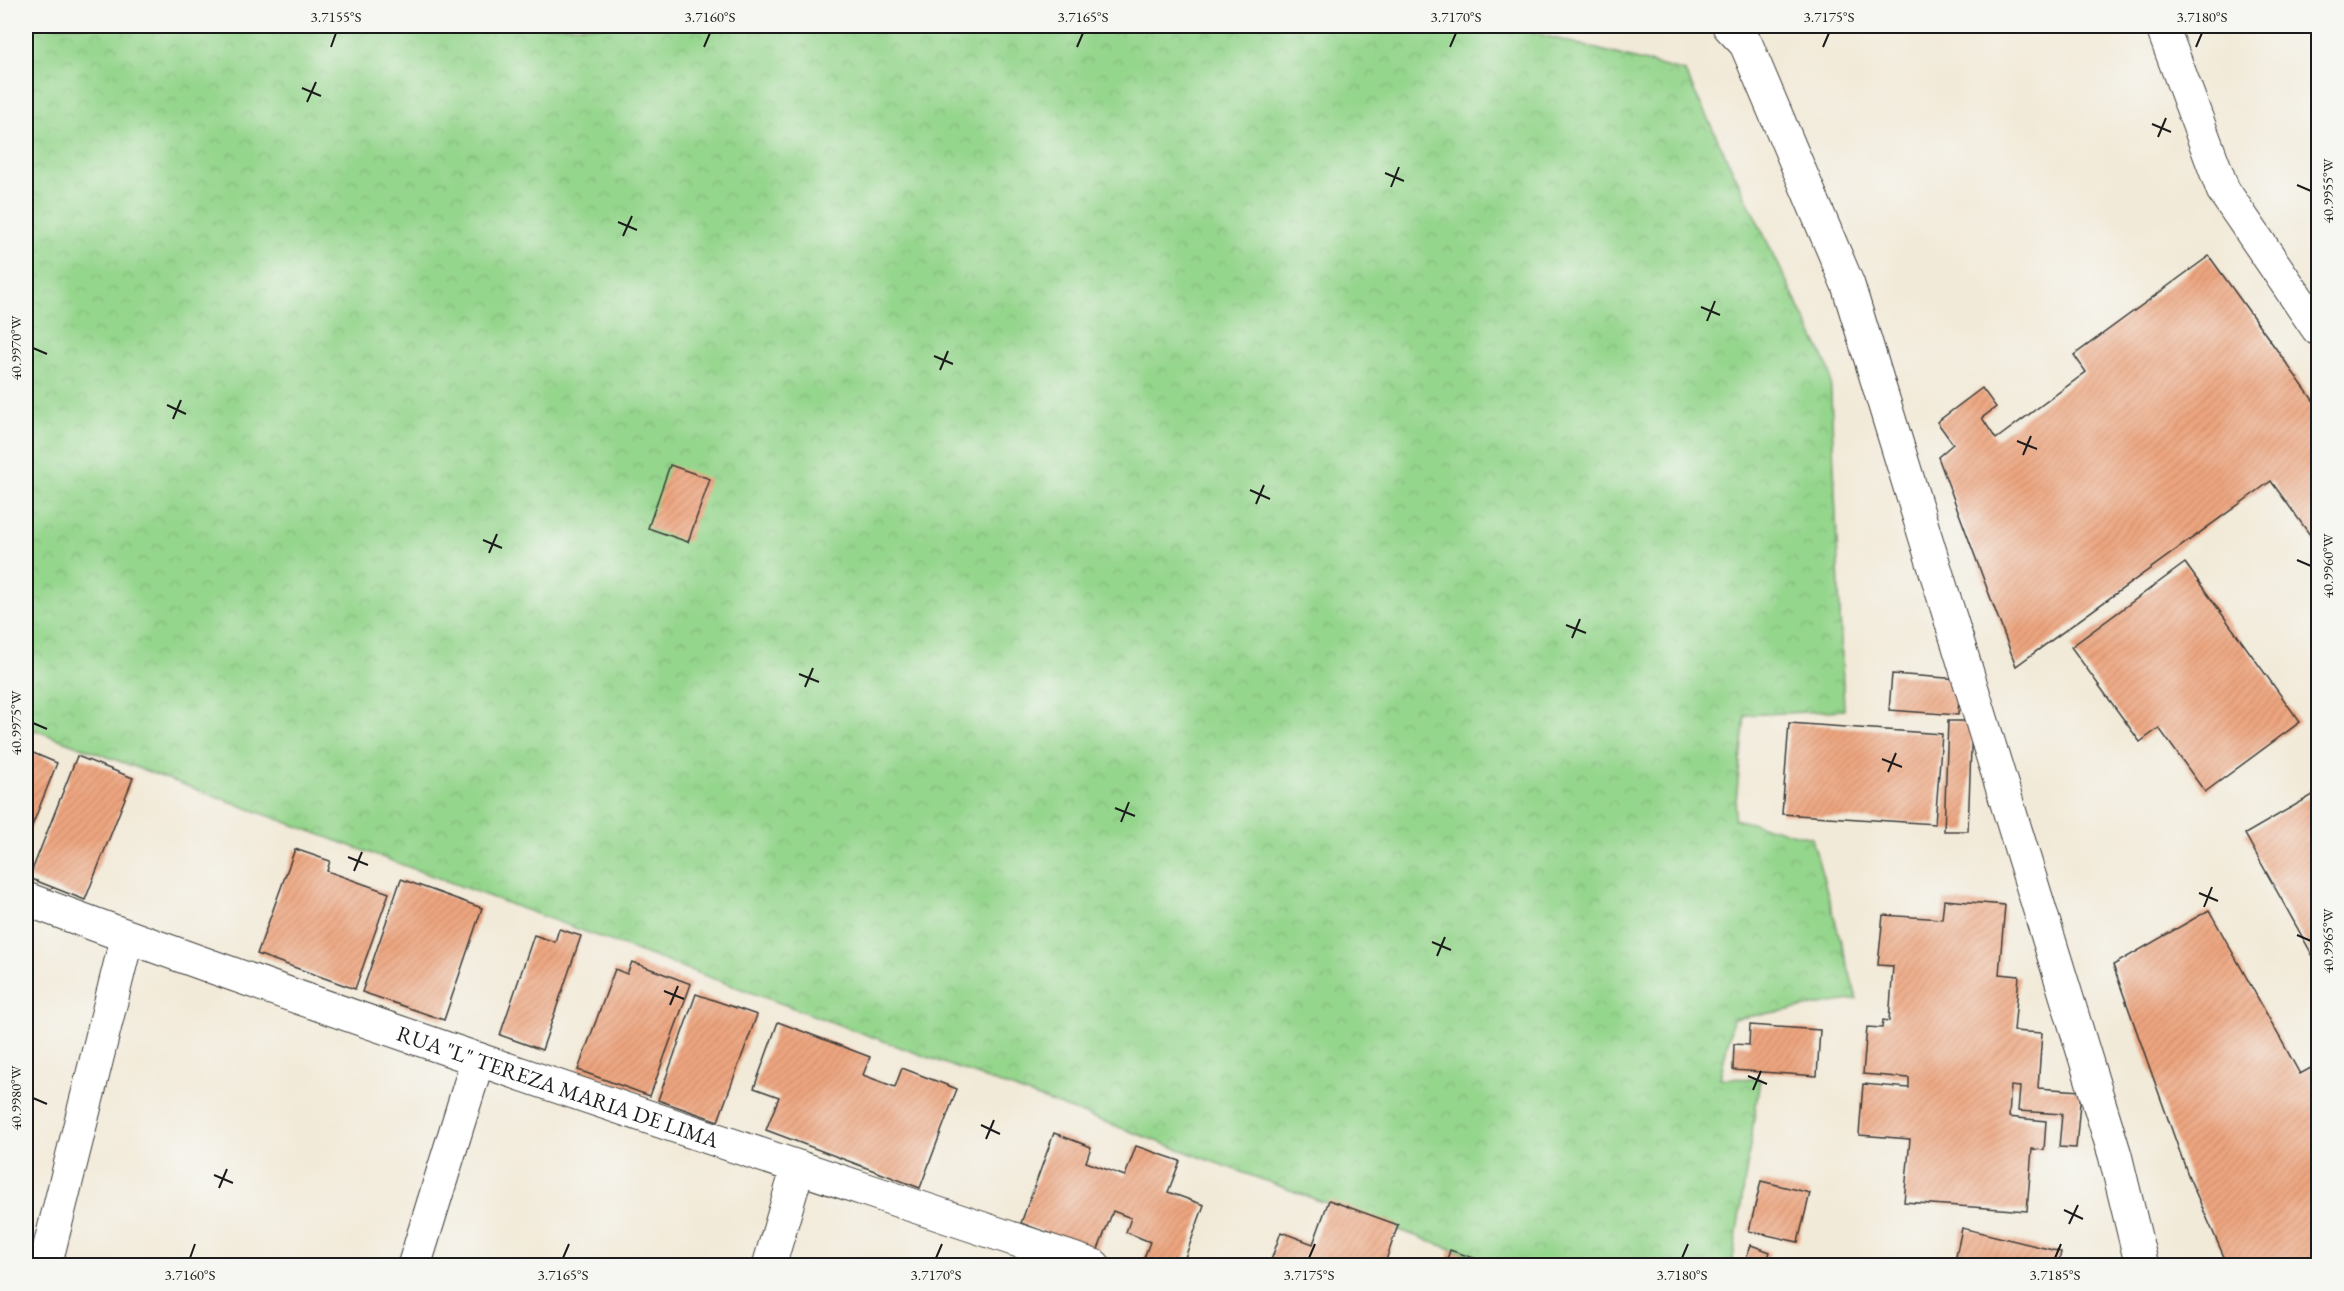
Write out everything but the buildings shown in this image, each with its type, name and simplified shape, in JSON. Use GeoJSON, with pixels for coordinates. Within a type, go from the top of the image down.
{"type":"FeatureCollection","features":[{"type":"Feature","properties":{"kind":"street"},"geometry":{"type":"LineString","coordinates":[[1729,26],[1746,44],[1848,285],[2115,1155],[2142,1266]]}},
{"type":"Feature","properties":{"kind":"street"},"geometry":{"type":"LineString","coordinates":[[2162,26],[2223,190],[2319,329]]}},
{"type":"Feature","properties":{"kind":"street","name":"RUA \"L\" TEREZA MARIA DE LIMA"},"geometry":{"type":"LineString","coordinates":[[26,899],[127,937],[478,1059],[1094,1266]]}},
{"type":"Feature","properties":{"kind":"street"},"geometry":{"type":"LineString","coordinates":[[45,1266],[127,937]]}},
{"type":"Feature","properties":{"kind":"street"},"geometry":{"type":"LineString","coordinates":[[414,1266],[478,1059]]}},
{"type":"Feature","properties":{"kind":"street"},"geometry":{"type":"LineString","coordinates":[[769,1266],[798,1167]]}},
{"type":"Feature","properties":{"kind":"green space"},"geometry":{"type":"Polygon","coordinates":[[[26,26],[1508,26],[1685,72],[1830,371],[1844,710],[1745,715],[1734,819],[1812,838],[1857,999],[1733,1019],[1720,1078],[1760,1079],[1732,1265],[1495,1265],[26,727],[26,26]]]}}]}
